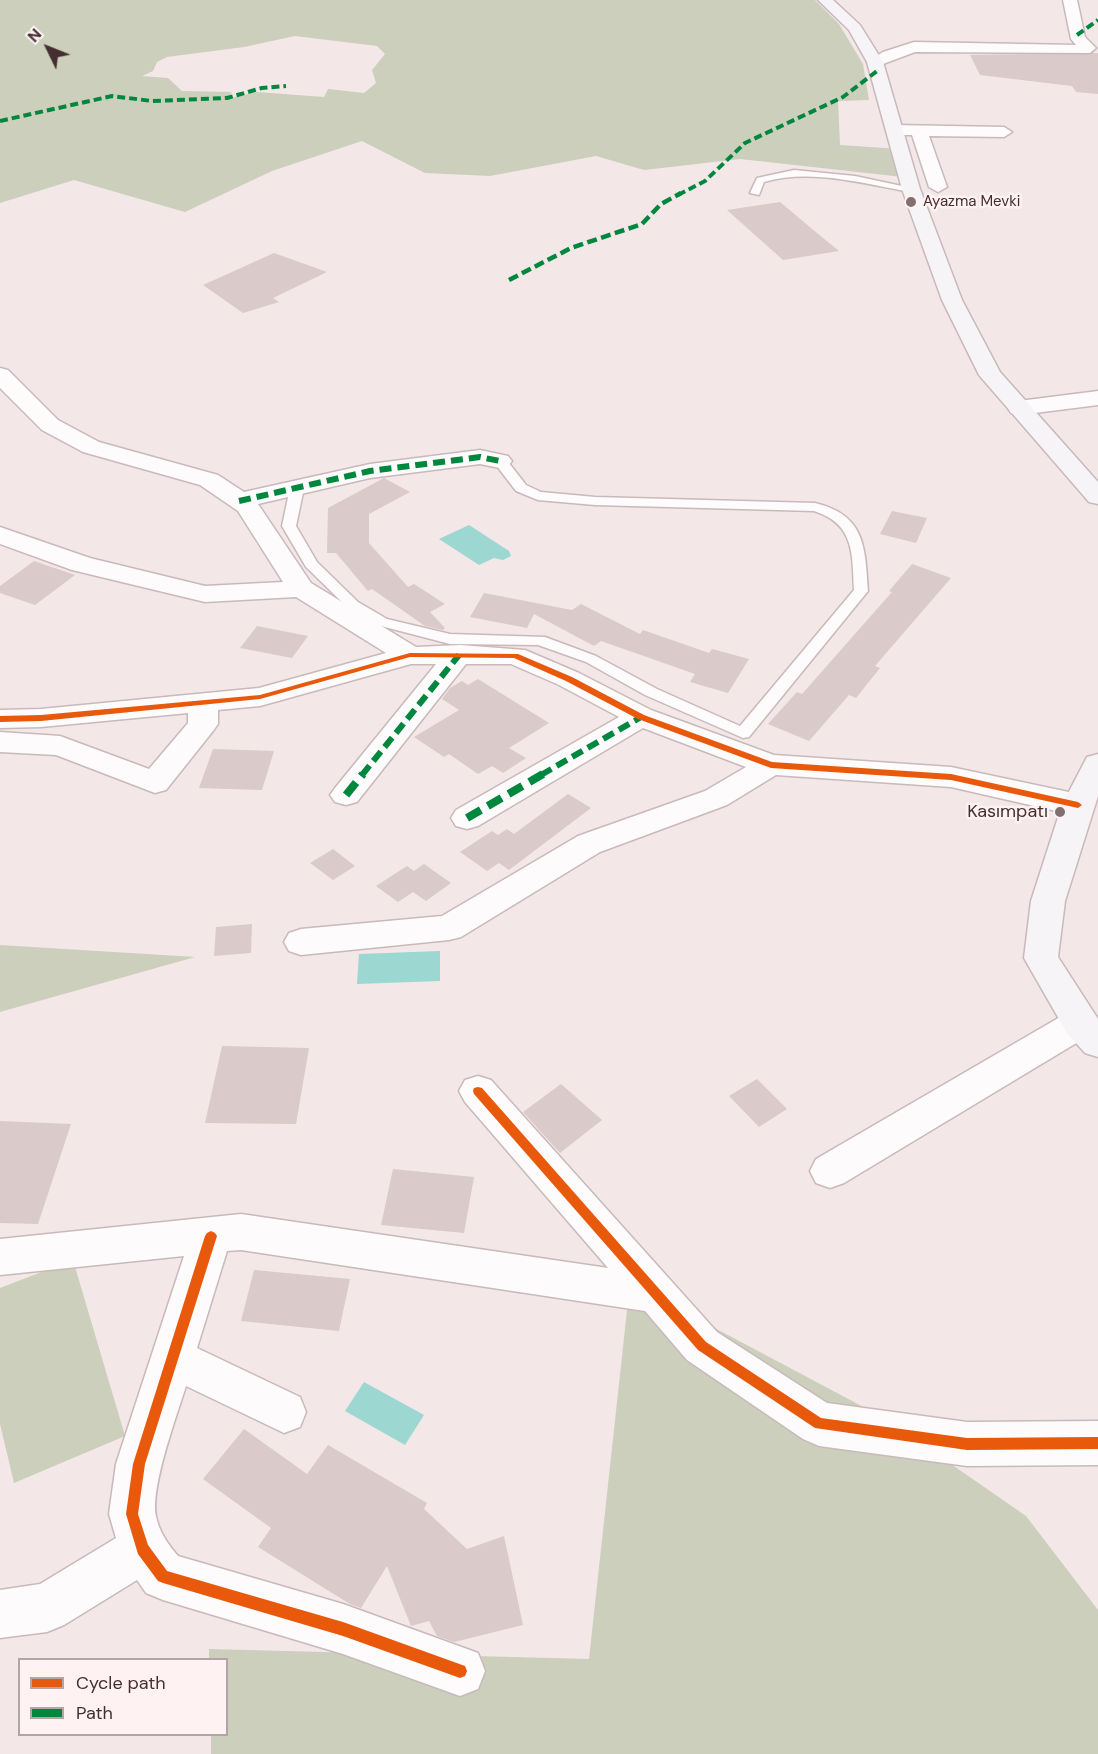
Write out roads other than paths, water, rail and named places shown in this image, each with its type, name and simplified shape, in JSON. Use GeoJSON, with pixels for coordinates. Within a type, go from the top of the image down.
{"type":"FeatureCollection","features":[{"type":"Feature","properties":{"kind":"main road"},"geometry":{"type":"LineString","coordinates":[[825,0],[855,28],[875,62],[911,189],[952,300],[990,375],[1098,497]]}},
{"type":"Feature","properties":{"kind":"main road"},"geometry":{"type":"LineString","coordinates":[[1089,1033],[1041,958],[1048,901],[1078,805],[1098,764]]}},
{"type":"Feature","properties":{"kind":"street"},"geometry":{"type":"LineString","coordinates":[[875,62],[888,54],[914,47],[1084,50],[1088,48],[1078,39],[1070,0]]}},
{"type":"Feature","properties":{"kind":"street"},"geometry":{"type":"LineString","coordinates":[[894,130],[1004,132]]}},
{"type":"Feature","properties":{"kind":"street"},"geometry":{"type":"LineString","coordinates":[[919,131],[938,187]]}},
{"type":"Feature","properties":{"kind":"street"},"geometry":{"type":"LineString","coordinates":[[0,375],[50,425],[91,447],[209,480],[247,506],[301,590],[411,655]]}},
{"type":"Feature","properties":{"kind":"street"},"geometry":{"type":"LineString","coordinates":[[1018,408],[1098,398]]}},
{"type":"Feature","properties":{"kind":"street"},"geometry":{"type":"LineString","coordinates":[[239,501],[370,471],[480,457],[500,461]]}},
{"type":"Feature","properties":{"kind":"street"},"geometry":{"type":"LineString","coordinates":[[0,535],[81,564],[205,594],[301,590]]}},
{"type":"Feature","properties":{"kind":"street"},"geometry":{"type":"LineString","coordinates":[[346,795],[460,653]]}},
{"type":"Feature","properties":{"kind":"street"},"geometry":{"type":"LineString","coordinates":[[0,719],[41,718],[260,697],[411,655],[460,653],[515,656],[570,679],[641,717],[771,765],[951,777],[1078,805]]}},
{"type":"Feature","properties":{"kind":"street"},"geometry":{"type":"LineString","coordinates":[[0,741],[60,746],[155,783],[203,724],[203,702]]}},
{"type":"Feature","properties":{"kind":"street"},"geometry":{"type":"LineString","coordinates":[[467,818],[641,717]]}},
{"type":"Feature","properties":{"kind":"street"},"geometry":{"type":"LineString","coordinates":[[301,942],[449,928],[589,844],[716,798],[771,765]]}},
{"type":"Feature","properties":{"kind":"street"},"geometry":{"type":"LineString","coordinates":[[830,1170],[1089,1033]]}},
{"type":"Feature","properties":{"kind":"street"},"geometry":{"type":"LineString","coordinates":[[478,1091],[702,1346],[819,1424],[967,1444],[1098,1443]]}},
{"type":"Feature","properties":{"kind":"street"},"geometry":{"type":"LineString","coordinates":[[0,1257],[241,1232],[656,1293]]}},
{"type":"Feature","properties":{"kind":"street"},"geometry":{"type":"LineString","coordinates":[[211,1236],[139,1464],[132,1514],[143,1549],[163,1576],[344,1629],[460,1671]]}},
{"type":"Feature","properties":{"kind":"street"},"geometry":{"type":"LineString","coordinates":[[172,1357],[284,1412]]}},
{"type":"Feature","properties":{"kind":"street"},"geometry":{"type":"LineString","coordinates":[[0,1614],[47,1608],[143,1549]]}},
{"type":"Feature","properties":{"kind":"lane"},"geometry":{"type":"LineString","coordinates":[[756,193],[760,180],[774,174],[817,175],[911,189]]}},
{"type":"Feature","properties":{"kind":"lane"},"geometry":{"type":"LineString","coordinates":[[297,488],[289,526],[311,564],[353,605],[382,622],[450,639],[540,640],[591,659],[651,692],[743,733],[861,591],[859,553],[847,520],[835,511],[815,507],[595,501],[537,496],[521,488],[500,461]]}},
{"type":"Feature","properties":{"kind":"water"},"geometry":{"type":"Polygon","coordinates":[[[469,525],[509,551],[511,556],[503,560],[494,558],[479,565],[439,539],[469,525]]]}},
{"type":"Feature","properties":{"kind":"water"},"geometry":{"type":"Polygon","coordinates":[[[440,951],[440,981],[357,984],[359,954],[440,951]]]}},
{"type":"Feature","properties":{"kind":"water"},"geometry":{"type":"Polygon","coordinates":[[[364,1382],[424,1415],[405,1445],[345,1411],[364,1382]]]}},
{"type":"Feature","properties":{"kind":"place","name":"Ayazma Mevki"},"geometry":{"type":"Point","coordinates":[911,202]}},
{"type":"Feature","properties":{"kind":"place","name":"Kasımpatı"},"geometry":{"type":"Point","coordinates":[1060,812]}}]}
